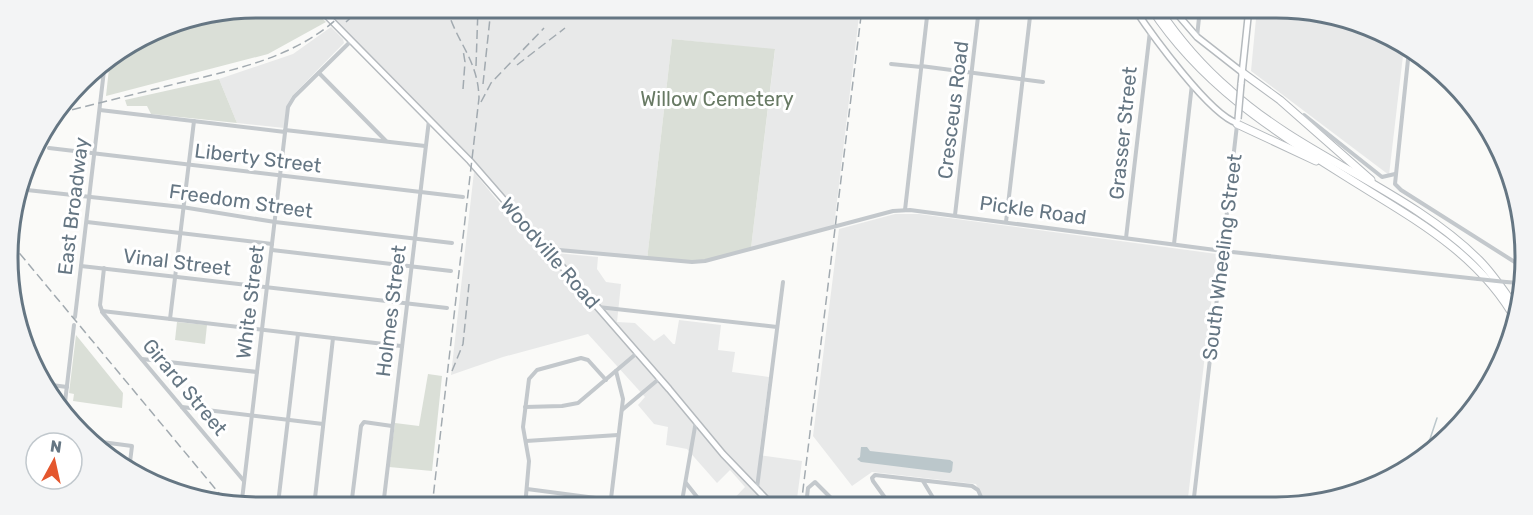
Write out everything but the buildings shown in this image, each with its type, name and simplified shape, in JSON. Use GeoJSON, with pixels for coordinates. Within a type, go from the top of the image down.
{"type":"FeatureCollection","features":[{"type":"Feature","properties":{"kind":"highway"},"geometry":{"type":"LineString","coordinates":[[1158,18],[1197,67],[1237,104],[1442,237],[1483,273],[1509,310]]}},
{"type":"Feature","properties":{"kind":"highway"},"geometry":{"type":"LineString","coordinates":[[1165,18],[1199,60],[1238,97],[1303,142],[1435,224],[1480,261],[1511,301]]}},
{"type":"Feature","properties":{"kind":"highway"},"geometry":{"type":"LineString","coordinates":[[1243,73],[1280,100],[1395,198]]}},
{"type":"Feature","properties":{"kind":"highway"},"geometry":{"type":"LineString","coordinates":[[1237,122],[1342,174]]}},
{"type":"Feature","properties":{"kind":"main road","name":"Woodville Road"},"geometry":{"type":"LineString","coordinates":[[329,18],[472,164],[660,378],[723,454],[765,497]]}},
{"type":"Feature","properties":{"kind":"main road"},"geometry":{"type":"LineString","coordinates":[[1141,18],[1216,111],[1237,122]]}},
{"type":"Feature","properties":{"kind":"main road"},"geometry":{"type":"LineString","coordinates":[[1181,18],[1197,37],[1243,73]]}},
{"type":"Feature","properties":{"kind":"main road","name":"South Wheeling Street"},"geometry":{"type":"LineString","coordinates":[[1237,122],[1248,18]]}},
{"type":"Feature","properties":{"kind":"street"},"geometry":{"type":"LineString","coordinates":[[905,210],[926,18]]}},
{"type":"Feature","properties":{"kind":"street","name":"Cresceus Road"},"geometry":{"type":"LineString","coordinates":[[955,215],[979,18]]}},
{"type":"Feature","properties":{"kind":"street"},"geometry":{"type":"LineString","coordinates":[[1006,222],[1030,18]]}},
{"type":"Feature","properties":{"kind":"street"},"geometry":{"type":"LineString","coordinates":[[1197,37],[1199,18]]}},
{"type":"Feature","properties":{"kind":"street","name":"Grasser Street"},"geometry":{"type":"LineString","coordinates":[[1126,238],[1150,31]]}},
{"type":"Feature","properties":{"kind":"street"},"geometry":{"type":"LineString","coordinates":[[352,41],[319,73],[387,142]]}},
{"type":"Feature","properties":{"kind":"street"},"geometry":{"type":"LineString","coordinates":[[1408,58],[1395,184],[1515,262]]}},
{"type":"Feature","properties":{"kind":"street"},"geometry":{"type":"LineString","coordinates":[[891,64],[1043,82]]}},
{"type":"Feature","properties":{"kind":"street","name":"White Street"},"geometry":{"type":"LineString","coordinates":[[242,496],[288,107],[294,97],[319,73]]}},
{"type":"Feature","properties":{"kind":"street","name":"East Broadway"},"geometry":{"type":"LineString","coordinates":[[75,317],[104,74]]}},
{"type":"Feature","properties":{"kind":"street"},"geometry":{"type":"LineString","coordinates":[[1174,244],[1192,82]]}},
{"type":"Feature","properties":{"kind":"street"},"geometry":{"type":"LineString","coordinates":[[100,110],[425,146]]}},
{"type":"Feature","properties":{"kind":"street"},"geometry":{"type":"LineString","coordinates":[[1304,116],[1382,177],[1395,174]]}},
{"type":"Feature","properties":{"kind":"street","name":"Holmes Street"},"geometry":{"type":"LineString","coordinates":[[384,497],[429,119]]}},
{"type":"Feature","properties":{"kind":"street"},"geometry":{"type":"LineString","coordinates":[[170,319],[194,121]]}},
{"type":"Feature","properties":{"kind":"street","name":"South Wheeling Street"},"geometry":{"type":"LineString","coordinates":[[1194,497],[1237,122]]}},
{"type":"Feature","properties":{"kind":"street","name":"Liberty Street"},"geometry":{"type":"LineString","coordinates":[[49,148],[463,197]]}},
{"type":"Feature","properties":{"kind":"street","name":"Freedom Street"},"geometry":{"type":"LineString","coordinates":[[28,190],[182,207],[275,222],[452,243]]}},
{"type":"Feature","properties":{"kind":"street","name":"Pickle Road"},"geometry":{"type":"LineString","coordinates":[[547,249],[692,262],[712,259],[905,210],[1223,251],[1513,283]]}},
{"type":"Feature","properties":{"kind":"street"},"geometry":{"type":"LineString","coordinates":[[87,222],[451,271]]}},
{"type":"Feature","properties":{"kind":"street","name":"Vinal Street"},"geometry":{"type":"LineString","coordinates":[[81,266],[447,308]]}},
{"type":"Feature","properties":{"kind":"street"},"geometry":{"type":"LineString","coordinates":[[104,268],[100,304],[102,311],[402,346]]}},
{"type":"Feature","properties":{"kind":"street"},"geometry":{"type":"LineString","coordinates":[[757,488],[783,282]]}},
{"type":"Feature","properties":{"kind":"street"},"geometry":{"type":"LineString","coordinates":[[597,307],[777,327]]}},
{"type":"Feature","properties":{"kind":"street","name":"Girard Street"},"geometry":{"type":"LineString","coordinates":[[102,311],[244,482]]}},
{"type":"Feature","properties":{"kind":"street"},"geometry":{"type":"LineString","coordinates":[[65,401],[74,325]]}},
{"type":"Feature","properties":{"kind":"street"},"geometry":{"type":"LineString","coordinates":[[279,497],[298,334]]}},
{"type":"Feature","properties":{"kind":"street"},"geometry":{"type":"LineString","coordinates":[[315,497],[333,338]]}},
{"type":"Feature","properties":{"kind":"street"},"geometry":{"type":"LineString","coordinates":[[525,407],[573,405],[586,399],[637,352]]}},
{"type":"Feature","properties":{"kind":"street"},"geometry":{"type":"LineString","coordinates":[[526,497],[529,461],[523,427],[529,379],[537,370],[584,358],[606,380]]}},
{"type":"Feature","properties":{"kind":"street"},"geometry":{"type":"LineString","coordinates":[[142,359],[257,372]]}},
{"type":"Feature","properties":{"kind":"street"},"geometry":{"type":"LineString","coordinates":[[611,497],[623,397],[616,371]]}},
{"type":"Feature","properties":{"kind":"street"},"geometry":{"type":"LineString","coordinates":[[622,410],[660,378]]}},
{"type":"Feature","properties":{"kind":"street"},"geometry":{"type":"LineString","coordinates":[[55,385],[67,387]]}},
{"type":"Feature","properties":{"kind":"street"},"geometry":{"type":"LineString","coordinates":[[182,407],[324,424]]}},
{"type":"Feature","properties":{"kind":"street"},"geometry":{"type":"LineString","coordinates":[[683,497],[696,420]]}},
{"type":"Feature","properties":{"kind":"street"},"geometry":{"type":"LineString","coordinates":[[352,497],[360,428],[363,423],[392,426]]}},
{"type":"Feature","properties":{"kind":"street"},"geometry":{"type":"LineString","coordinates":[[526,441],[619,435]]}},
{"type":"Feature","properties":{"kind":"street"},"geometry":{"type":"LineString","coordinates":[[105,442],[132,446],[130,461]]}},
{"type":"Feature","properties":{"kind":"street"},"geometry":{"type":"LineString","coordinates":[[884,497],[874,483],[873,477],[879,475],[975,487],[980,497]]}},
{"type":"Feature","properties":{"kind":"street"},"geometry":{"type":"LineString","coordinates":[[923,480],[933,497]]}},
{"type":"Feature","properties":{"kind":"street"},"geometry":{"type":"LineString","coordinates":[[807,497],[808,488],[813,482],[819,484],[831,497]]}},
{"type":"Feature","properties":{"kind":"street"},"geometry":{"type":"LineString","coordinates":[[686,483],[697,497]]}},
{"type":"Feature","properties":{"kind":"street"},"geometry":{"type":"LineString","coordinates":[[526,489],[588,497]]}},
{"type":"Feature","properties":{"kind":"shaded area"},"geometry":{"type":"Polygon","coordinates":[[[337,18],[859,18],[834,226],[751,248],[775,50],[672,39],[647,260],[554,250],[556,253],[598,257],[597,269],[606,282],[621,284],[617,322],[635,323],[654,341],[664,334],[675,344],[679,320],[721,325],[718,350],[735,352],[732,372],[769,377],[759,455],[802,461],[797,497],[736,497],[745,487],[730,470],[717,483],[687,449],[666,445],[668,427],[654,424],[638,405],[645,397],[588,334],[503,357],[451,375],[474,172],[510,216],[533,234],[472,164],[333,22],[337,18]]]}},
{"type":"Feature","properties":{"kind":"shaded area"},"geometry":{"type":"Polygon","coordinates":[[[1256,18],[1307,20],[1337,26],[1367,36],[1403,55],[1389,175],[1251,71],[1256,18]]]}},
{"type":"Feature","properties":{"kind":"shaded area"},"geometry":{"type":"Polygon","coordinates":[[[331,27],[344,43],[292,96],[287,105],[284,128],[237,123],[219,79],[293,54],[331,27]]]}},
{"type":"Feature","properties":{"kind":"shaded area"},"geometry":{"type":"Polygon","coordinates":[[[895,214],[919,214],[1217,254],[1188,497],[982,497],[976,484],[872,472],[852,486],[813,436],[839,229],[895,214]]]}},
{"type":"Feature","properties":{"kind":"shaded area"},"geometry":{"type":"Polygon","coordinates":[[[861,447],[867,447],[870,451],[950,460],[953,462],[952,471],[950,473],[861,462],[857,459],[860,457],[861,447]]]}},
{"type":"Feature","properties":{"kind":"green space"},"geometry":{"type":"Polygon","coordinates":[[[322,18],[326,22],[268,54],[106,96],[109,70],[124,58],[166,36],[196,26],[226,20],[322,18]]]}},
{"type":"Feature","properties":{"kind":"green space","name":"Willow Cemetery"},"geometry":{"type":"Polygon","coordinates":[[[672,39],[775,49],[751,248],[705,261],[647,260],[672,39]]]}},
{"type":"Feature","properties":{"kind":"green space"},"geometry":{"type":"Polygon","coordinates":[[[219,79],[237,123],[151,114],[147,106],[127,106],[125,100],[219,79]]]}},
{"type":"Feature","properties":{"kind":"green space"},"geometry":{"type":"Polygon","coordinates":[[[177,322],[207,325],[205,344],[175,340],[177,322]]]}},
{"type":"Feature","properties":{"kind":"green space"},"geometry":{"type":"Polygon","coordinates":[[[76,335],[123,393],[122,408],[73,401],[74,394],[69,393],[76,335]]]}},
{"type":"Feature","properties":{"kind":"green space"},"geometry":{"type":"Polygon","coordinates":[[[428,374],[442,376],[432,471],[389,467],[395,423],[419,426],[428,374]]]}},
{"type":"Feature","properties":{"kind":"waterway"},"geometry":{"type":"LineString","coordinates":[[1428,442],[1437,418]]}},
{"type":"Feature","properties":{"kind":"railway"},"geometry":{"type":"LineString","coordinates":[[68,111],[225,72],[270,58],[311,38],[337,18]]}},
{"type":"Feature","properties":{"kind":"railway"},"geometry":{"type":"LineString","coordinates":[[346,22],[350,18]]}},
{"type":"Feature","properties":{"kind":"railway"},"geometry":{"type":"LineString","coordinates":[[433,497],[479,98],[475,72],[450,18]]}},
{"type":"Feature","properties":{"kind":"railway"},"geometry":{"type":"LineString","coordinates":[[476,66],[478,18]]}},
{"type":"Feature","properties":{"kind":"railway"},"geometry":{"type":"LineString","coordinates":[[483,84],[490,18]]}},
{"type":"Feature","properties":{"kind":"railway"},"geometry":{"type":"LineString","coordinates":[[802,497],[861,18]]}},
{"type":"Feature","properties":{"kind":"railway"},"geometry":{"type":"LineString","coordinates":[[481,102],[491,83],[544,28]]}},
{"type":"Feature","properties":{"kind":"railway"},"geometry":{"type":"LineString","coordinates":[[517,65],[565,28]]}},
{"type":"Feature","properties":{"kind":"railway"},"geometry":{"type":"LineString","coordinates":[[463,50],[465,62],[463,89]]}},
{"type":"Feature","properties":{"kind":"railway"},"geometry":{"type":"LineString","coordinates":[[18,252],[219,494]]}},
{"type":"Feature","properties":{"kind":"railway"},"geometry":{"type":"LineString","coordinates":[[452,371],[463,344],[469,284]]}}]}
